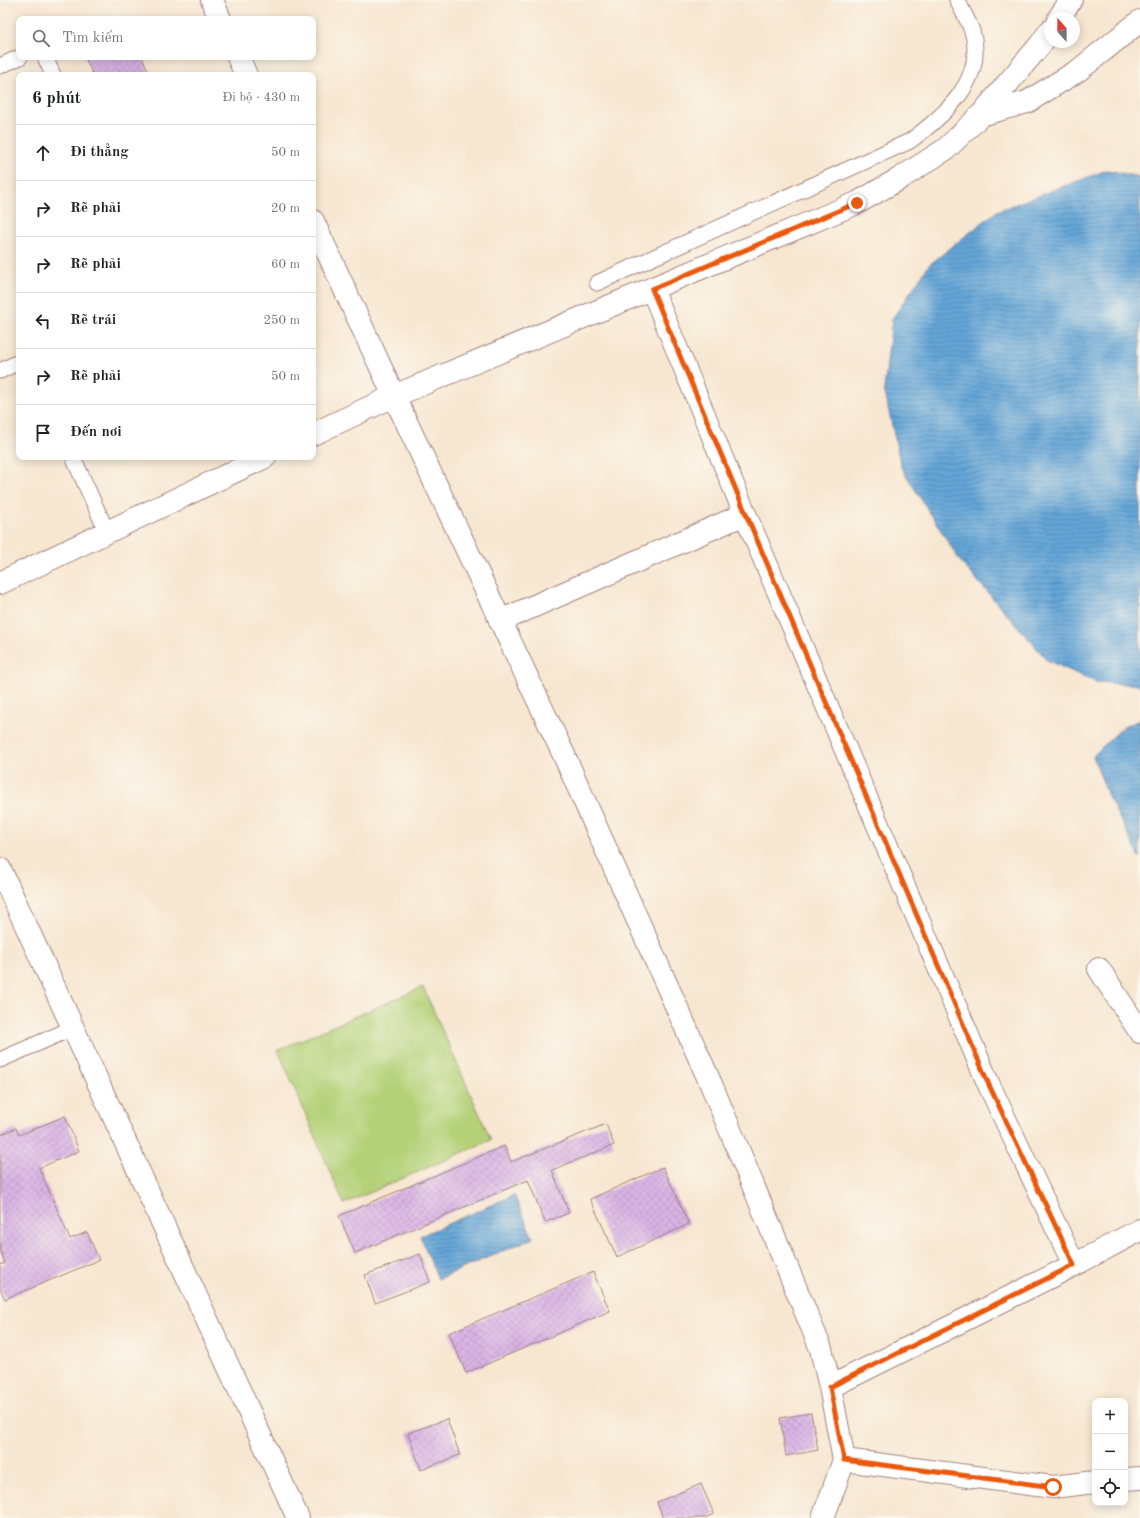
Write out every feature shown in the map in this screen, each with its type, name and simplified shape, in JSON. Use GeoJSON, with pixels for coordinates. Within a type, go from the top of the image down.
{"type":"FeatureCollection","features":[{"type":"Feature","properties":{"kind":"street"},"geometry":{"type":"LineString","coordinates":[[212,0],[219,16]]}},
{"type":"Feature","properties":{"kind":"street"},"geometry":{"type":"LineString","coordinates":[[1063,12],[1071,0]]}},
{"type":"Feature","properties":{"kind":"street"},"geometry":{"type":"LineString","coordinates":[[981,115],[1027,102],[1078,70],[1140,21]]}},
{"type":"Feature","properties":{"kind":"street"},"geometry":{"type":"LineString","coordinates":[[316,433],[394,396],[857,203],[899,179],[946,149],[981,115],[1044,39]]}},
{"type":"Feature","properties":{"kind":"street"},"geometry":{"type":"LineString","coordinates":[[239,60],[245,72]]}},
{"type":"Feature","properties":{"kind":"street"},"geometry":{"type":"LineString","coordinates":[[316,227],[563,753],[711,1084],[821,1349],[844,1460],[822,1518]]}},
{"type":"Feature","properties":{"kind":"street"},"geometry":{"type":"LineString","coordinates":[[652,289],[989,1085],[1074,1265]]}},
{"type":"Feature","properties":{"kind":"street"},"geometry":{"type":"LineString","coordinates":[[0,583],[259,460]]}},
{"type":"Feature","properties":{"kind":"street"},"geometry":{"type":"LineString","coordinates":[[500,621],[746,514]]}},
{"type":"Feature","properties":{"kind":"street"},"geometry":{"type":"LineString","coordinates":[[0,869],[298,1518]]}},
{"type":"Feature","properties":{"kind":"street"},"geometry":{"type":"LineString","coordinates":[[1099,969],[1140,1032]]}},
{"type":"Feature","properties":{"kind":"street"},"geometry":{"type":"LineString","coordinates":[[830,1387],[1074,1265],[1140,1230]]}},
{"type":"Feature","properties":{"kind":"street"},"geometry":{"type":"LineString","coordinates":[[844,1460],[1053,1487],[1092,1482]]}},
{"type":"Feature","properties":{"kind":"street"},"geometry":{"type":"LineString","coordinates":[[1128,1479],[1140,1478]]}},
{"type":"Feature","properties":{"kind":"lane"},"geometry":{"type":"LineString","coordinates":[[597,283],[910,141],[937,121],[965,88],[974,66],[976,51],[972,30],[957,0]]}},
{"type":"Feature","properties":{"kind":"lane"},"geometry":{"type":"LineString","coordinates":[[0,66],[16,59]]}},
{"type":"Feature","properties":{"kind":"lane"},"geometry":{"type":"LineString","coordinates":[[46,60],[52,72]]}},
{"type":"Feature","properties":{"kind":"lane"},"geometry":{"type":"LineString","coordinates":[[0,371],[16,363]]}},
{"type":"Feature","properties":{"kind":"lane"},"geometry":{"type":"LineString","coordinates":[[74,460],[107,532]]}},
{"type":"Feature","properties":{"kind":"lane"},"geometry":{"type":"LineString","coordinates":[[0,1060],[73,1028]]}},
{"type":"Feature","properties":{"kind":"green space"},"geometry":{"type":"Polygon","coordinates":[[[423,987],[491,1140],[344,1204],[278,1050],[423,987]]]}},
{"type":"Feature","properties":{"kind":"water"},"geometry":{"type":"Polygon","coordinates":[[[1107,170],[1140,177],[1140,685],[1096,682],[1048,661],[960,561],[901,467],[884,389],[892,319],[929,265],[997,211],[1107,170]]]}},
{"type":"Feature","properties":{"kind":"water"},"geometry":{"type":"Polygon","coordinates":[[[1140,720],[1140,858],[1108,796],[1093,756],[1123,727],[1140,720]]]}},
{"type":"Feature","properties":{"kind":"water"},"geometry":{"type":"Polygon","coordinates":[[[514,1195],[533,1238],[438,1279],[420,1236],[514,1195]]]}},
{"type":"Feature","properties":{"kind":"building"},"geometry":{"type":"Polygon","coordinates":[[[86,60],[143,60],[149,72],[92,72],[86,60]]]}},
{"type":"Feature","properties":{"kind":"building"},"geometry":{"type":"Polygon","coordinates":[[[65,1116],[79,1151],[39,1168],[70,1239],[87,1232],[99,1260],[5,1299],[0,1289],[0,1265],[5,1263],[0,1250],[0,1135],[16,1128],[19,1135],[65,1116]]]}},
{"type":"Feature","properties":{"kind":"building"},"geometry":{"type":"Polygon","coordinates":[[[606,1124],[614,1145],[552,1170],[569,1213],[545,1222],[528,1180],[355,1253],[339,1216],[504,1146],[511,1162],[606,1124]]]}},
{"type":"Feature","properties":{"kind":"building"},"geometry":{"type":"Polygon","coordinates":[[[663,1167],[689,1224],[617,1257],[590,1199],[663,1167]]]}},
{"type":"Feature","properties":{"kind":"building"},"geometry":{"type":"Polygon","coordinates":[[[420,1254],[430,1282],[375,1303],[365,1275],[420,1254]]]}},
{"type":"Feature","properties":{"kind":"building"},"geometry":{"type":"Polygon","coordinates":[[[593,1272],[610,1311],[466,1373],[449,1333],[593,1272]]]}},
{"type":"Feature","properties":{"kind":"building"},"geometry":{"type":"Polygon","coordinates":[[[811,1413],[818,1450],[786,1456],[780,1418],[811,1413]]]}},
{"type":"Feature","properties":{"kind":"building"},"geometry":{"type":"Polygon","coordinates":[[[447,1419],[460,1455],[421,1470],[408,1433],[447,1419]]]}},
{"type":"Feature","properties":{"kind":"building"},"geometry":{"type":"Polygon","coordinates":[[[701,1484],[714,1514],[705,1518],[663,1518],[657,1502],[701,1484]]]}},
{"type":"Feature","properties":{"kind":"route"},"geometry":{"type":"LineString","coordinates":[[857,203],[652,289],[989,1085],[1074,1265],[830,1387],[844,1460],[1053,1487]]}}]}
